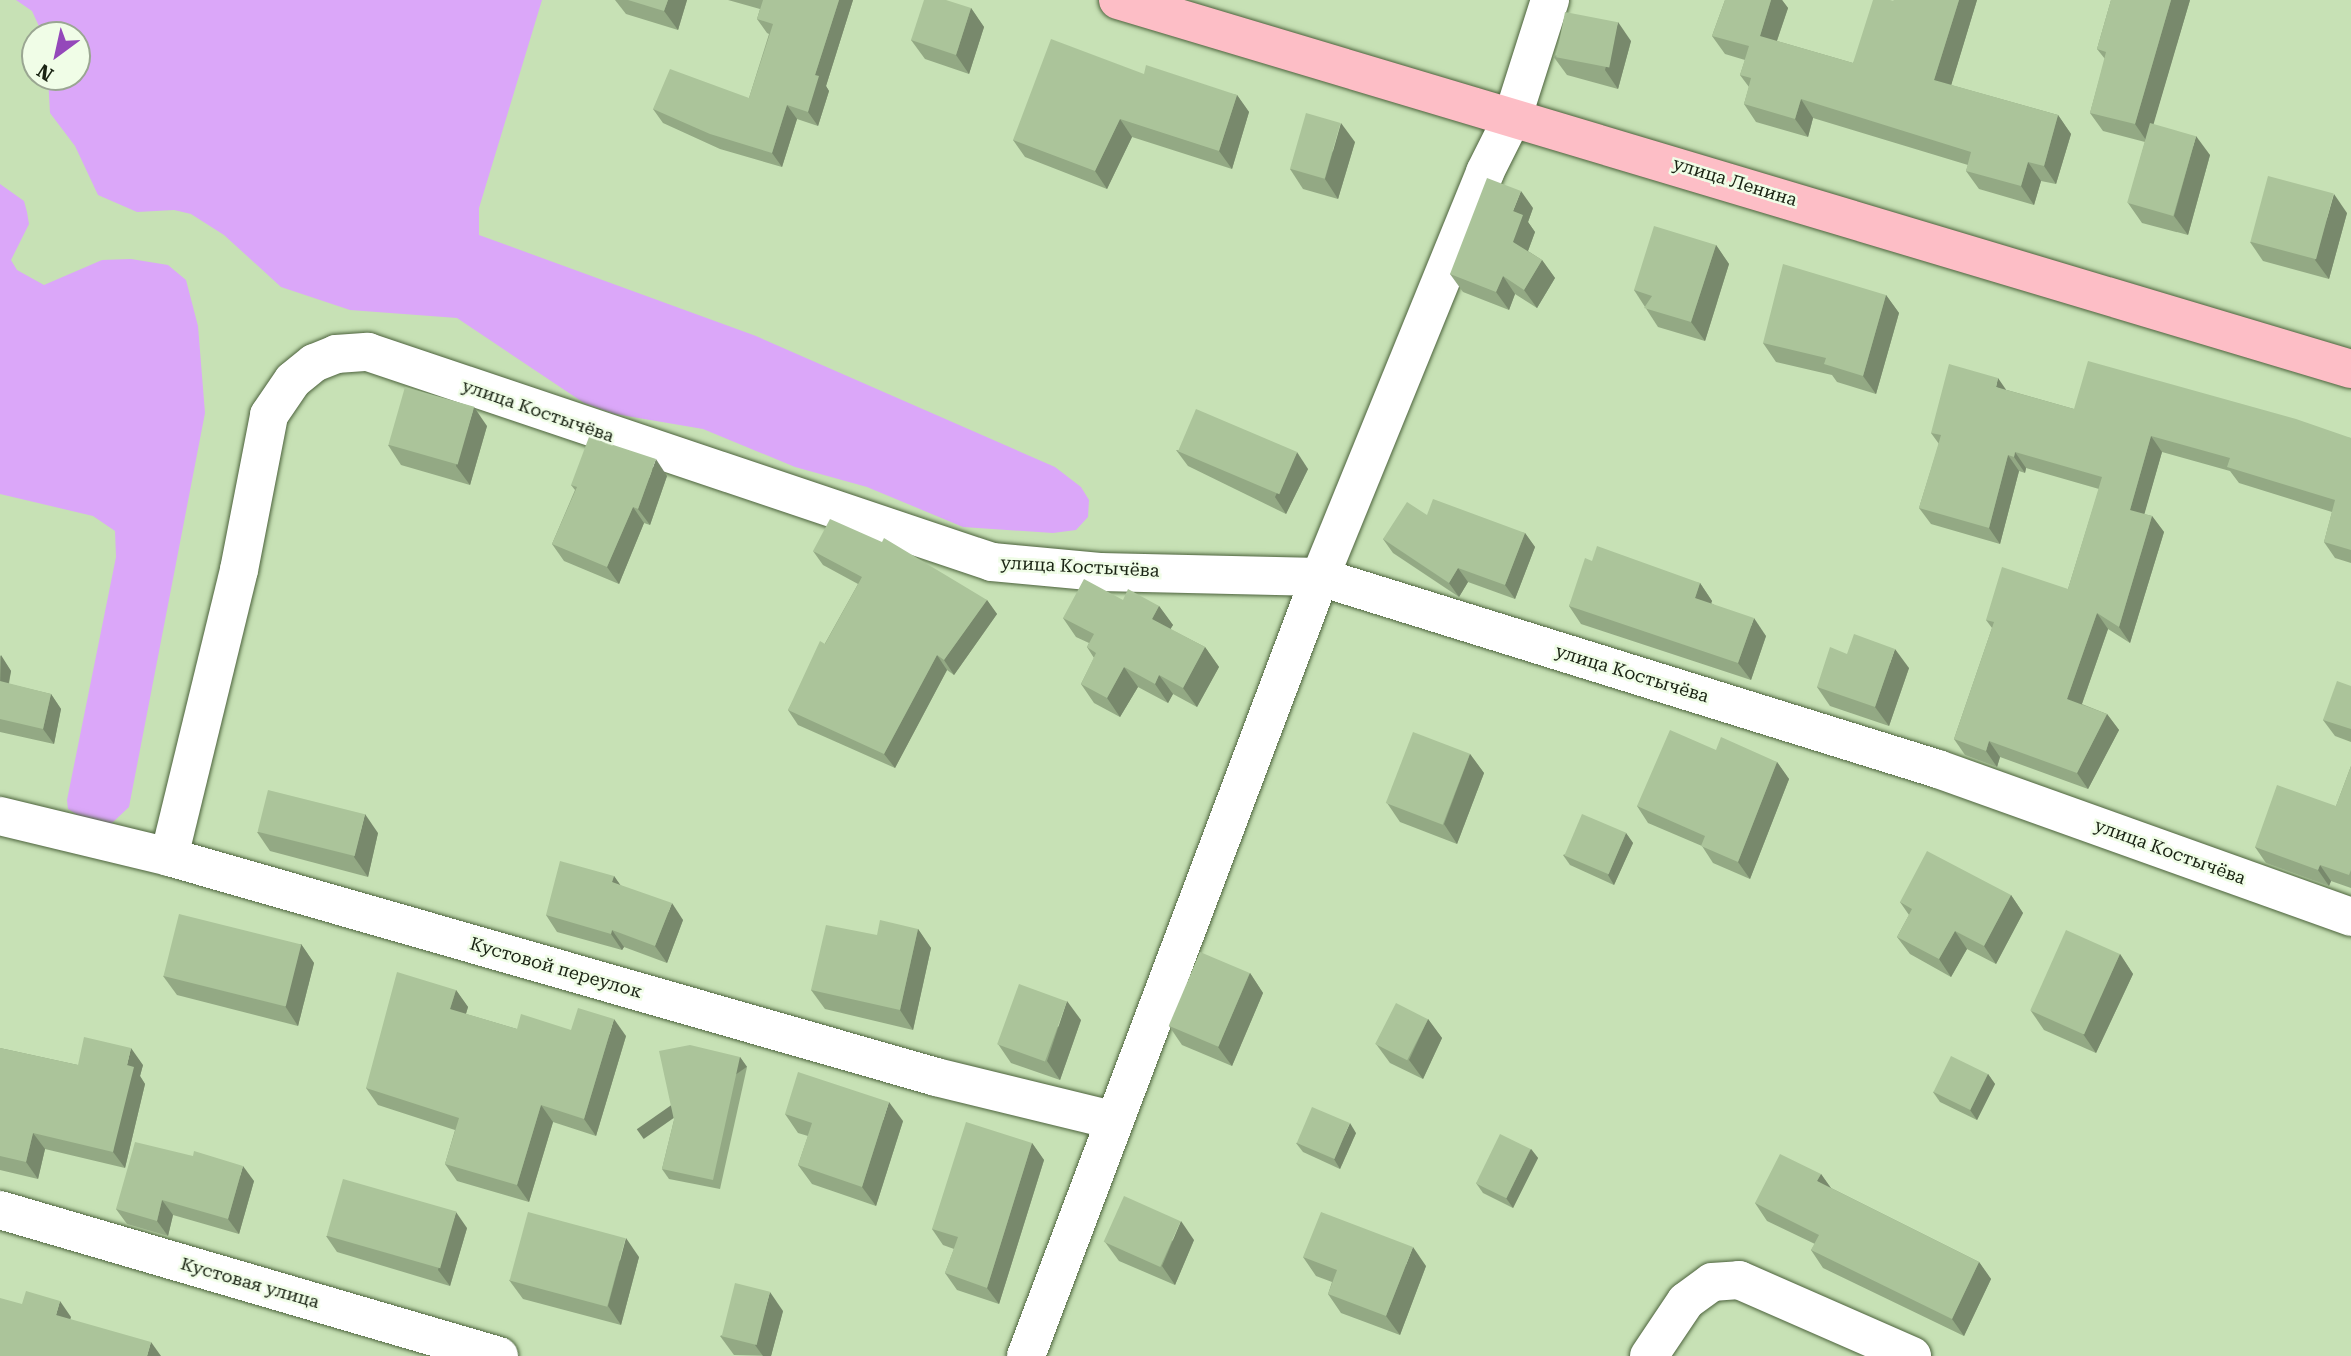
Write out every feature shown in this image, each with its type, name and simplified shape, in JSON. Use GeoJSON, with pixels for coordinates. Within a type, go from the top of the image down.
{"type":"FeatureCollection","features":[{"type":"Feature","properties":{"kind":"main road","name":"улица Ленина"},"geometry":{"type":"LineString","coordinates":[[1118,0],[1513,116],[2351,369]]}},
{"type":"Feature","properties":{"kind":"street"},"geometry":{"type":"LineString","coordinates":[[1026,1356],[1320,577],[1485,172],[1513,116],[1550,0]]}},
{"type":"Feature","properties":{"kind":"street","name":"улица Костычёва"},"geometry":{"type":"LineString","coordinates":[[169,858],[239,570],[269,415],[293,380],[314,363],[336,354],[368,352],[992,562],[1100,572],[1320,577],[1938,769],[2351,917]]}},
{"type":"Feature","properties":{"kind":"street","name":"Кустовой переулок"},"geometry":{"type":"LineString","coordinates":[[0,816],[169,858],[922,1073],[1113,1120]]}},
{"type":"Feature","properties":{"kind":"street","name":"Кустовая улица"},"geometry":{"type":"LineString","coordinates":[[0,1210],[499,1356]]}},
{"type":"Feature","properties":{"kind":"street"},"geometry":{"type":"LineString","coordinates":[[1649,1356],[1686,1301],[1712,1282],[1739,1280],[1912,1356]]}},
{"type":"Feature","properties":{"kind":"shaded area"},"geometry":{"type":"Polygon","coordinates":[[[16,0],[542,0],[479,208],[479,235],[756,336],[1055,467],[1081,487],[1089,500],[1088,517],[1076,530],[1053,533],[963,527],[867,487],[795,467],[703,429],[615,414],[584,403],[457,318],[350,310],[281,287],[224,235],[191,214],[174,210],[137,212],[98,195],[75,146],[50,113],[49,91],[91,91],[91,21],[37,21],[32,11],[16,0]]]}},
{"type":"Feature","properties":{"kind":"shaded area"},"geometry":{"type":"Polygon","coordinates":[[[0,184],[24,201],[27,212],[29,224],[11,260],[17,270],[44,285],[102,260],[131,259],[168,265],[186,280],[198,326],[205,413],[129,807],[111,824],[84,819],[68,809],[67,800],[116,557],[115,531],[93,516],[0,494],[0,184]]]}},
{"type":"Feature","properties":{"kind":"building"},"geometry":{"type":"Polygon","coordinates":[[[628,0],[668,0],[664,11],[628,0]]]}},
{"type":"Feature","properties":{"kind":"building"},"geometry":{"type":"Polygon","coordinates":[[[763,0],[839,0],[815,75],[819,76],[808,112],[787,105],[772,153],[710,134],[653,109],[670,69],[749,98],[773,24],[757,19],[763,0]]]}},
{"type":"Feature","properties":{"kind":"building"},"geometry":{"type":"Polygon","coordinates":[[[924,0],[946,0],[971,8],[956,55],[911,40],[924,0]]]}},
{"type":"Feature","properties":{"kind":"building"},"geometry":{"type":"Polygon","coordinates":[[[1725,0],[1771,0],[1760,36],[1853,63],[1873,0],[1959,0],[1934,80],[2058,115],[2044,166],[2028,162],[2021,186],[1966,171],[1971,152],[1801,99],[1795,119],[1744,104],[1751,78],[1740,75],[1749,46],[1712,36],[1725,0]]]}},
{"type":"Feature","properties":{"kind":"building"},"geometry":{"type":"Polygon","coordinates":[[[2111,0],[2171,0],[2135,124],[2090,113],[2106,52],[2097,49],[2111,0]]]}},
{"type":"Feature","properties":{"kind":"building"},"geometry":{"type":"Polygon","coordinates":[[[1565,12],[1618,22],[1609,67],[1556,57],[1565,12]]]}},
{"type":"Feature","properties":{"kind":"building"},"geometry":{"type":"Polygon","coordinates":[[[1051,39],[1144,74],[1146,65],[1237,95],[1219,151],[1120,119],[1095,171],[1013,140],[1051,39]]]}},
{"type":"Feature","properties":{"kind":"building"},"geometry":{"type":"Polygon","coordinates":[[[1306,113],[1341,123],[1325,179],[1290,169],[1306,113]]]}},
{"type":"Feature","properties":{"kind":"building"},"geometry":{"type":"Polygon","coordinates":[[[2150,123],[2196,136],[2173,216],[2127,203],[2150,123]]]}},
{"type":"Feature","properties":{"kind":"building"},"geometry":{"type":"Polygon","coordinates":[[[2268,176],[2334,194],[2316,259],[2250,242],[2268,176]]]}},
{"type":"Feature","properties":{"kind":"building"},"geometry":{"type":"Polygon","coordinates":[[[1487,178],[1521,191],[1513,211],[1523,215],[1513,242],[1542,260],[1524,290],[1503,276],[1496,292],[1450,274],[1487,178]]]}},
{"type":"Feature","properties":{"kind":"building"},"geometry":{"type":"Polygon","coordinates":[[[1654,226],[1716,245],[1691,322],[1644,308],[1652,296],[1634,290],[1654,226]]]}},
{"type":"Feature","properties":{"kind":"building"},"geometry":{"type":"Polygon","coordinates":[[[1783,264],[1886,295],[1863,376],[1824,364],[1826,358],[1763,343],[1783,264]]]}},
{"type":"Feature","properties":{"kind":"building"},"geometry":{"type":"Polygon","coordinates":[[[2088,361],[2296,419],[2351,438],[2351,550],[2324,542],[2335,500],[2227,467],[2230,458],[2151,436],[2130,510],[2152,516],[2119,627],[2097,613],[2067,699],[2107,714],[2077,773],[1989,741],[1986,751],[1954,739],[1994,622],[1986,620],[2002,567],[2068,589],[2102,477],[2015,452],[2014,457],[2008,455],[1989,528],[1919,508],[1941,435],[1931,433],[1949,364],[1998,378],[1996,387],[2074,409],[2088,361]]]}},
{"type":"Feature","properties":{"kind":"building"},"geometry":{"type":"Polygon","coordinates":[[[405,387],[474,407],[458,465],[388,445],[405,387]]]}},
{"type":"Feature","properties":{"kind":"building"},"geometry":{"type":"Polygon","coordinates":[[[1196,409],[1297,452],[1279,494],[1178,451],[1196,409]]]}},
{"type":"Feature","properties":{"kind":"building"},"geometry":{"type":"Polygon","coordinates":[[[589,437],[656,459],[638,509],[633,507],[607,567],[552,544],[577,487],[571,485],[589,437]]]}},
{"type":"Feature","properties":{"kind":"building"},"geometry":{"type":"Polygon","coordinates":[[[1433,499],[1525,533],[1505,585],[1458,568],[1449,583],[1383,539],[1407,502],[1427,515],[1433,499]]]}},
{"type":"Feature","properties":{"kind":"building"},"geometry":{"type":"Polygon","coordinates":[[[830,519],[882,542],[884,538],[987,600],[944,660],[937,655],[884,754],[788,710],[820,641],[825,644],[862,577],[813,551],[830,519]]]}},
{"type":"Feature","properties":{"kind":"building"},"geometry":{"type":"Polygon","coordinates":[[[1597,546],[1700,583],[1695,598],[1754,618],[1738,663],[1569,606],[1585,558],[1592,561],[1597,546]]]}},
{"type":"Feature","properties":{"kind":"building"},"geometry":{"type":"Polygon","coordinates":[[[1084,579],[1123,600],[1128,589],[1159,606],[1152,619],[1205,647],[1183,688],[1159,675],[1155,684],[1124,667],[1107,698],[1081,684],[1096,653],[1087,647],[1094,634],[1063,618],[1084,579]]]}},
{"type":"Feature","properties":{"kind":"building"},"geometry":{"type":"Polygon","coordinates":[[[1854,634],[1895,649],[1875,707],[1817,687],[1830,647],[1847,654],[1854,634]]]}},
{"type":"Feature","properties":{"kind":"building"},"geometry":{"type":"Polygon","coordinates":[[[0,681],[51,694],[43,729],[0,719],[0,681]]]}},
{"type":"Feature","properties":{"kind":"building"},"geometry":{"type":"Polygon","coordinates":[[[2337,681],[2351,686],[2351,729],[2323,720],[2337,681]]]}},
{"type":"Feature","properties":{"kind":"building"},"geometry":{"type":"Polygon","coordinates":[[[1670,730],[1716,750],[1721,737],[1777,762],[1738,862],[1701,846],[1705,836],[1637,806],[1670,730]]]}},
{"type":"Feature","properties":{"kind":"building"},"geometry":{"type":"Polygon","coordinates":[[[1413,732],[1470,754],[1443,825],[1386,803],[1413,732]]]}},
{"type":"Feature","properties":{"kind":"building"},"geometry":{"type":"Polygon","coordinates":[[[2351,766],[2349,875],[2320,865],[2318,870],[2255,847],[2277,785],[2336,806],[2351,766]]]}},
{"type":"Feature","properties":{"kind":"building"},"geometry":{"type":"Polygon","coordinates":[[[268,790],[365,814],[355,856],[258,832],[268,790]]]}},
{"type":"Feature","properties":{"kind":"building"},"geometry":{"type":"Polygon","coordinates":[[[1582,814],[1626,833],[1609,874],[1564,855],[1582,814]]]}},
{"type":"Feature","properties":{"kind":"building"},"geometry":{"type":"Polygon","coordinates":[[[1927,851],[2011,895],[1984,946],[1955,931],[1939,959],[1897,937],[1912,909],[1900,902],[1927,851]]]}},
{"type":"Feature","properties":{"kind":"building"},"geometry":{"type":"Polygon","coordinates":[[[560,861],[614,876],[612,882],[672,903],[655,946],[612,930],[611,934],[546,915],[560,861]]]}},
{"type":"Feature","properties":{"kind":"building"},"geometry":{"type":"Polygon","coordinates":[[[179,914],[301,944],[286,1007],[164,976],[179,914]]]}},
{"type":"Feature","properties":{"kind":"building"},"geometry":{"type":"Polygon","coordinates":[[[880,920],[918,929],[900,1010],[811,990],[826,925],[877,935],[880,920]]]}},
{"type":"Feature","properties":{"kind":"building"},"geometry":{"type":"Polygon","coordinates":[[[2066,930],[2120,954],[2084,1034],[2030,1010],[2066,930]]]}},
{"type":"Feature","properties":{"kind":"building"},"geometry":{"type":"Polygon","coordinates":[[[1200,952],[1250,973],[1218,1047],[1169,1026],[1200,952]]]}},
{"type":"Feature","properties":{"kind":"building"},"geometry":{"type":"Polygon","coordinates":[[[397,972],[456,990],[450,1009],[517,1029],[521,1014],[571,1030],[578,1008],[614,1019],[584,1119],[541,1105],[517,1185],[445,1164],[459,1118],[366,1088],[397,972]]]}},
{"type":"Feature","properties":{"kind":"building"},"geometry":{"type":"Polygon","coordinates":[[[1019,984],[1067,1001],[1045,1062],[997,1044],[1019,984]]]}},
{"type":"Feature","properties":{"kind":"building"},"geometry":{"type":"Polygon","coordinates":[[[1396,1003],[1428,1019],[1407,1060],[1375,1044],[1396,1003]]]}},
{"type":"Feature","properties":{"kind":"building"},"geometry":{"type":"Polygon","coordinates":[[[84,1037],[131,1048],[127,1065],[134,1067],[113,1152],[33,1133],[26,1162],[0,1156],[0,1048],[78,1065],[84,1037]]]}},
{"type":"Feature","properties":{"kind":"building"},"geometry":{"type":"Polygon","coordinates":[[[690,1045],[740,1057],[713,1180],[662,1169],[674,1120],[659,1051],[690,1045]]]}},
{"type":"Feature","properties":{"kind":"building"},"geometry":{"type":"Polygon","coordinates":[[[1951,1056],[1988,1074],[1970,1110],[1933,1092],[1951,1056]]]}},
{"type":"Feature","properties":{"kind":"building"},"geometry":{"type":"Polygon","coordinates":[[[798,1072],[889,1102],[862,1187],[798,1165],[812,1123],[785,1114],[798,1072]]]}},
{"type":"Feature","properties":{"kind":"building"},"geometry":{"type":"Polygon","coordinates":[[[1312,1107],[1350,1123],[1335,1159],[1297,1143],[1312,1107]]]}},
{"type":"Feature","properties":{"kind":"building"},"geometry":{"type":"Polygon","coordinates":[[[966,1122],[1032,1143],[987,1288],[945,1273],[958,1237],[932,1229],[966,1122]]]}},
{"type":"Feature","properties":{"kind":"building"},"geometry":{"type":"Polygon","coordinates":[[[1500,1134],[1531,1149],[1506,1198],[1476,1183],[1500,1134]]]}},
{"type":"Feature","properties":{"kind":"building"},"geometry":{"type":"Polygon","coordinates":[[[135,1142],[193,1156],[194,1151],[243,1166],[228,1219],[162,1200],[157,1221],[116,1209],[135,1142]]]}},
{"type":"Feature","properties":{"kind":"building"},"geometry":{"type":"Polygon","coordinates":[[[1780,1154],[1821,1174],[1817,1181],[1979,1262],[1952,1319],[1811,1250],[1819,1235],[1755,1203],[1780,1154]]]}},
{"type":"Feature","properties":{"kind":"building"},"geometry":{"type":"Polygon","coordinates":[[[343,1179],[456,1212],[440,1268],[327,1236],[343,1179]]]}},
{"type":"Feature","properties":{"kind":"building"},"geometry":{"type":"Polygon","coordinates":[[[1124,1196],[1181,1221],[1160,1267],[1104,1242],[1124,1196]]]}},
{"type":"Feature","properties":{"kind":"building"},"geometry":{"type":"Polygon","coordinates":[[[528,1212],[626,1238],[607,1307],[510,1281],[528,1212]]]}},
{"type":"Feature","properties":{"kind":"building"},"geometry":{"type":"Polygon","coordinates":[[[1321,1212],[1413,1247],[1386,1316],[1328,1294],[1337,1270],[1303,1257],[1321,1212]]]}},
{"type":"Feature","properties":{"kind":"building"},"geometry":{"type":"Polygon","coordinates":[[[735,1283],[770,1292],[757,1345],[722,1336],[735,1283]]]}},
{"type":"Feature","properties":{"kind":"building"},"geometry":{"type":"Polygon","coordinates":[[[26,1291],[60,1301],[56,1315],[151,1342],[147,1356],[0,1356],[0,1298],[22,1304],[26,1291]]]}}]}
